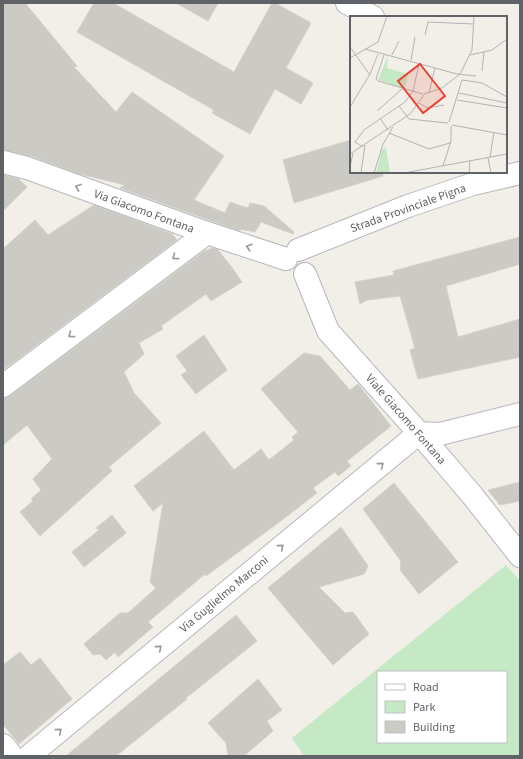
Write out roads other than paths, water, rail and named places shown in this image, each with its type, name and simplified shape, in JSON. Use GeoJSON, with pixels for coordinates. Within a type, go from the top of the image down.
{"type":"FeatureCollection","features":[{"type":"Feature","properties":{"kind":"street"},"geometry":{"type":"LineString","coordinates":[[347,3],[372,16]]}},
{"type":"Feature","properties":{"kind":"street","name":"Via Giacomo Fontana"},"geometry":{"type":"LineString","coordinates":[[3,162],[26,168],[207,233],[292,255]]}},
{"type":"Feature","properties":{"kind":"street","name":"Strada Provinciale Pigna"},"geometry":{"type":"LineString","coordinates":[[292,255],[470,178],[520,173]]}},
{"type":"Feature","properties":{"kind":"street"},"geometry":{"type":"LineString","coordinates":[[3,386],[207,233]]}},
{"type":"Feature","properties":{"kind":"street","name":"Viale Giacomo Fontana"},"geometry":{"type":"LineString","coordinates":[[292,255],[287,268],[292,274],[305,274],[328,331],[472,495],[520,556]]}},
{"type":"Feature","properties":{"kind":"street"},"geometry":{"type":"LineString","coordinates":[[419,433],[440,434],[520,414]]}},
{"type":"Feature","properties":{"kind":"street","name":"Via Guglielmo Marconi"},"geometry":{"type":"LineString","coordinates":[[29,756],[419,433]]}},
{"type":"Feature","properties":{"kind":"street"},"geometry":{"type":"LineString","coordinates":[[3,745],[12,756]]}}]}
